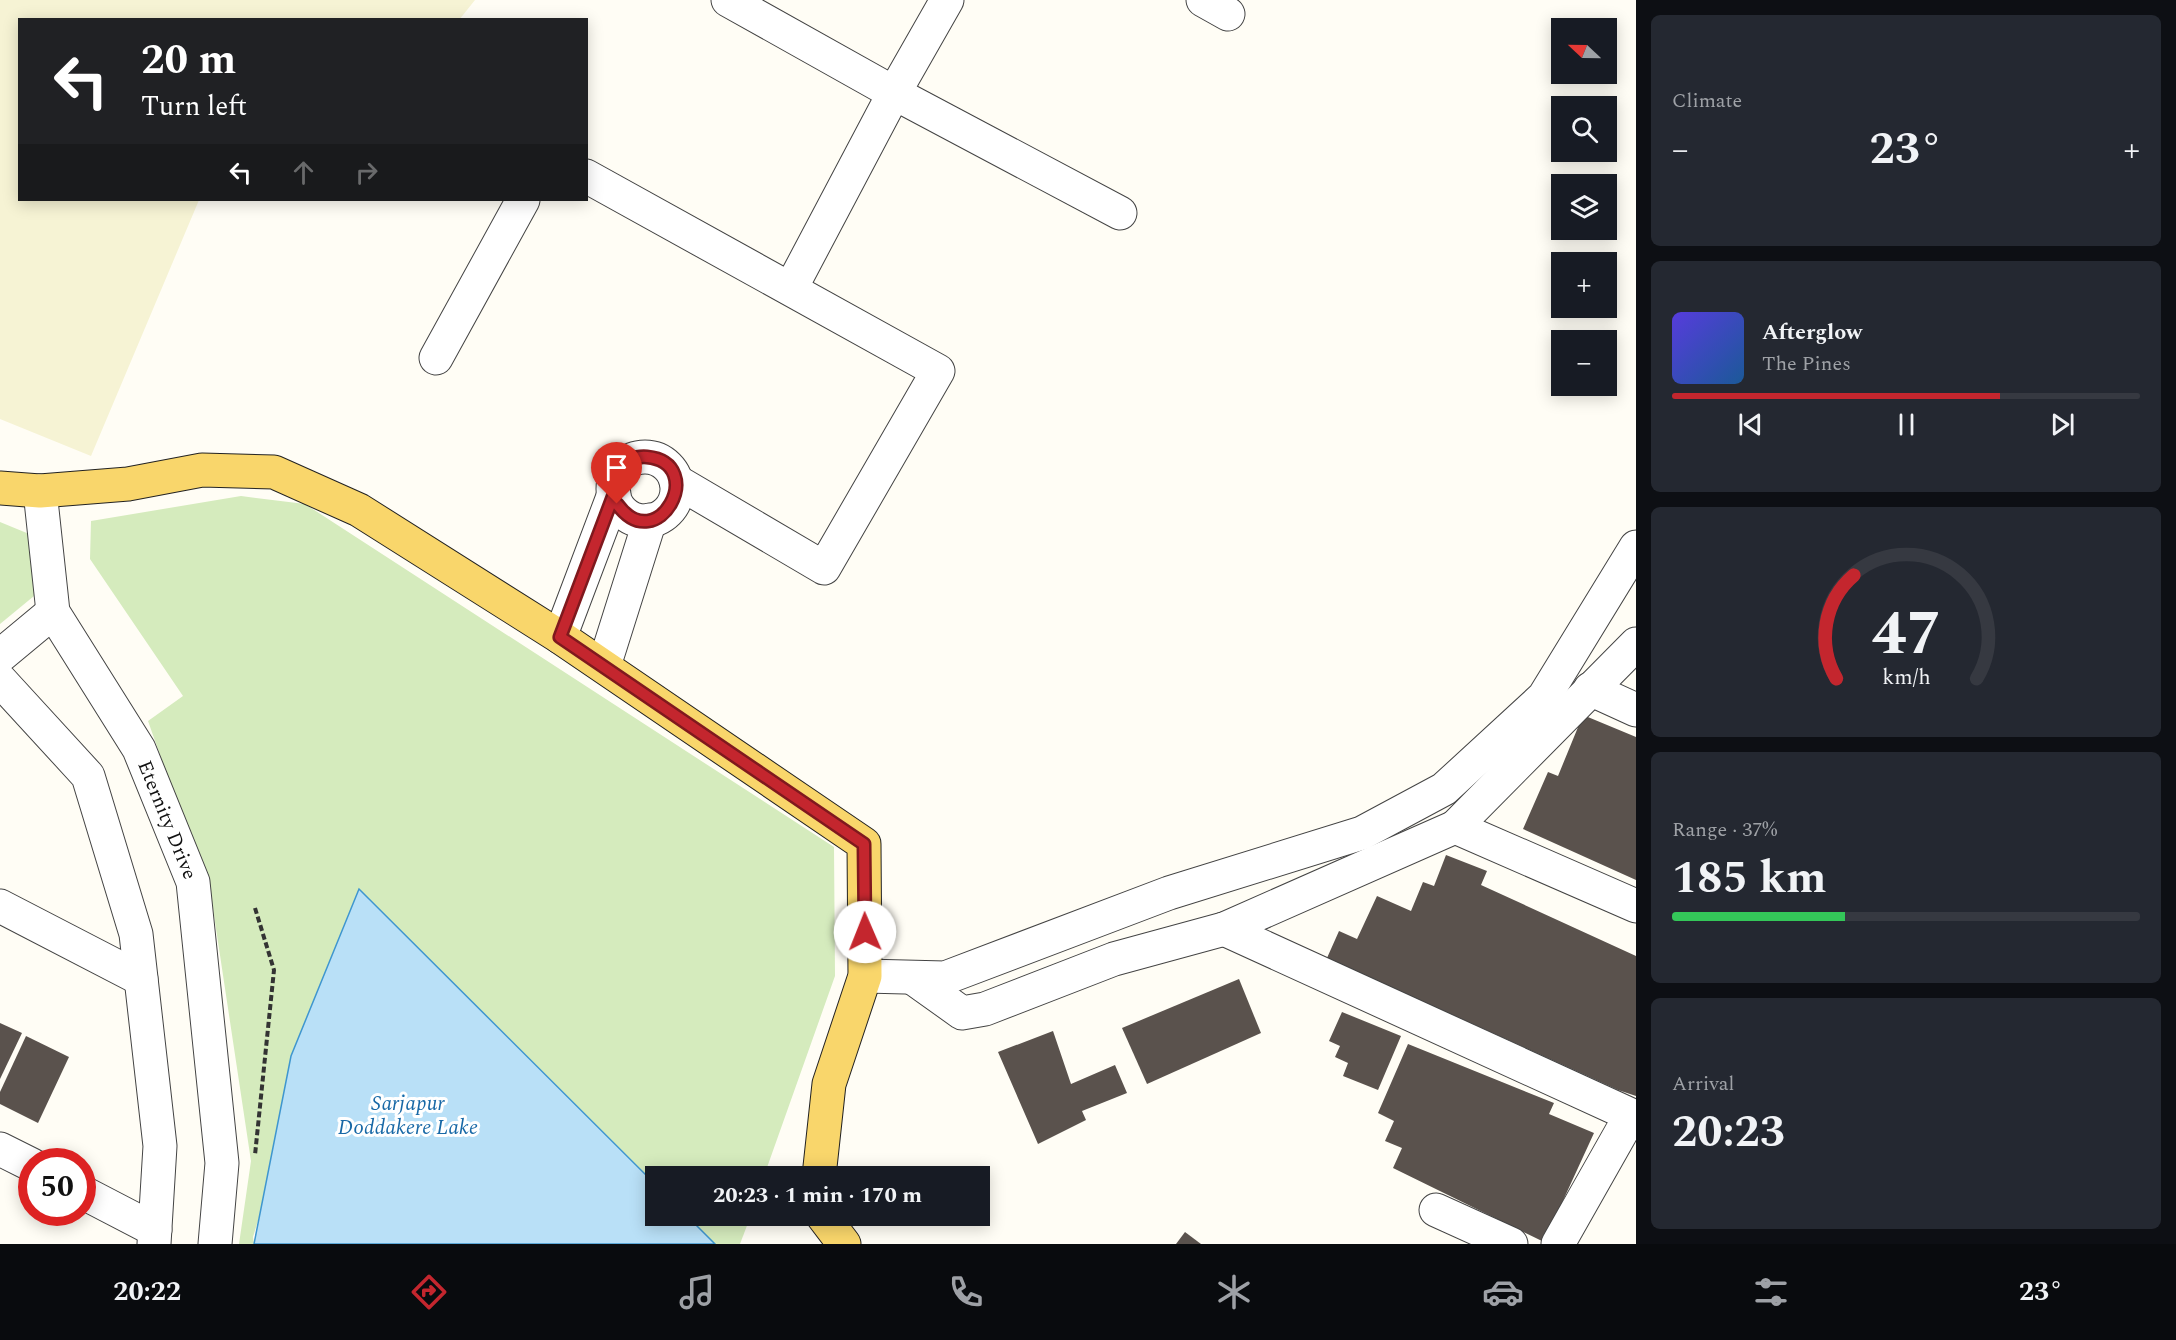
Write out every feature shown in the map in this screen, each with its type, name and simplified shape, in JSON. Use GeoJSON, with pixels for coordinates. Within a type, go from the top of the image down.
{"type":"FeatureCollection","features":[{"type":"Feature","properties":{"kind":"main road"},"geometry":{"type":"LineString","coordinates":[[0,488],[40,491],[128,484],[202,470],[274,472],[359,510],[604,666],[864,844],[865,976],[829,1084],[820,1166]]}},
{"type":"Feature","properties":{"kind":"main road"},"geometry":{"type":"LineString","coordinates":[[830,1226],[843,1244]]}},
{"type":"Feature","properties":{"kind":"street"},"geometry":{"type":"LineString","coordinates":[[728,0],[894,93],[1120,213]]}},
{"type":"Feature","properties":{"kind":"street"},"geometry":{"type":"LineString","coordinates":[[792,288],[894,93],[947,0]]}},
{"type":"Feature","properties":{"kind":"street"},"geometry":{"type":"LineString","coordinates":[[560,637],[614,494],[617,473],[624,465],[644,457],[664,464],[676,481],[824,568],[939,371],[588,177]]}},
{"type":"Feature","properties":{"kind":"street"},"geometry":{"type":"LineString","coordinates":[[436,358],[522,201]]}},
{"type":"Feature","properties":{"kind":"street"},"geometry":{"type":"LineString","coordinates":[[614,494],[617,504],[631,518],[650,520],[668,511],[673,503],[676,481]]}},
{"type":"Feature","properties":{"kind":"street","name":"Eternity Drive"},"geometry":{"type":"LineString","coordinates":[[40,491],[53,612],[139,749],[193,882],[222,1163],[215,1244]]}},
{"type":"Feature","properties":{"kind":"street"},"geometry":{"type":"LineString","coordinates":[[604,666],[650,520]]}},
{"type":"Feature","properties":{"kind":"street"},"geometry":{"type":"LineString","coordinates":[[865,976],[945,978],[1169,893],[1362,833],[1444,789],[1544,697],[1636,547]]}},
{"type":"Feature","properties":{"kind":"street"},"geometry":{"type":"LineString","coordinates":[[0,656],[53,612]]}},
{"type":"Feature","properties":{"kind":"street"},"geometry":{"type":"LineString","coordinates":[[913,978],[962,1013],[985,1009],[1114,959],[1224,929],[1455,827],[1636,644]]}},
{"type":"Feature","properties":{"kind":"street"},"geometry":{"type":"LineString","coordinates":[[0,680],[88,776],[136,934],[160,1146],[154,1237],[96,1201]]}},
{"type":"Feature","properties":{"kind":"street"},"geometry":{"type":"LineString","coordinates":[[1590,689],[1636,710]]}},
{"type":"Feature","properties":{"kind":"street"},"geometry":{"type":"LineString","coordinates":[[1455,827],[1636,906]]}},
{"type":"Feature","properties":{"kind":"street"},"geometry":{"type":"LineString","coordinates":[[0,906],[141,979]]}},
{"type":"Feature","properties":{"kind":"street"},"geometry":{"type":"LineString","coordinates":[[1224,929],[1631,1115],[1558,1244]]}},
{"type":"Feature","properties":{"kind":"street"},"geometry":{"type":"LineString","coordinates":[[0,1149],[18,1158]]}},
{"type":"Feature","properties":{"kind":"street"},"geometry":{"type":"LineString","coordinates":[[1436,1210],[1511,1244]]}},
{"type":"Feature","properties":{"kind":"path"},"geometry":{"type":"LineString","coordinates":[[255,908],[274,970],[255,1158]]}},
{"type":"Feature","properties":{"kind":"shaded area"},"geometry":{"type":"Polygon","coordinates":[[[0,0],[475,0],[461,18],[18,18],[18,201],[199,201],[91,456],[0,419],[0,0]]]}},
{"type":"Feature","properties":{"kind":"green space"},"geometry":{"type":"Polygon","coordinates":[[[241,496],[305,504],[834,847],[835,976],[768,1166],[645,1166],[645,1174],[359,889],[253,1237],[254,1244],[239,1244],[251,1161],[212,902],[148,721],[183,696],[90,559],[91,521],[241,496]]]}},
{"type":"Feature","properties":{"kind":"green space"},"geometry":{"type":"Polygon","coordinates":[[[0,522],[34,536],[34,596],[0,624],[0,522]]]}},
{"type":"Feature","properties":{"kind":"green space"},"geometry":{"type":"Polygon","coordinates":[[[697,1226],[747,1226],[740,1244],[715,1244],[697,1226]]]}},
{"type":"Feature","properties":{"kind":"water","name":"Sarjapur Doddakere Lake"},"geometry":{"type":"Polygon","coordinates":[[[359,889],[645,1174],[645,1226],[697,1226],[715,1244],[254,1244],[291,1056],[359,889]]]}},
{"type":"Feature","properties":{"kind":"building"},"geometry":{"type":"Polygon","coordinates":[[[1583,715],[1636,737],[1636,880],[1523,829],[1548,772],[1558,776],[1583,715]]]}},
{"type":"Feature","properties":{"kind":"building"},"geometry":{"type":"Polygon","coordinates":[[[1446,855],[1487,871],[1481,885],[1636,956],[1636,1096],[1618,1090],[1327,958],[1339,931],[1357,939],[1377,896],[1411,911],[1423,882],[1434,886],[1446,855]]]}},
{"type":"Feature","properties":{"kind":"building"},"geometry":{"type":"Polygon","coordinates":[[[1239,979],[1261,1033],[1147,1084],[1122,1028],[1239,979]]]}},
{"type":"Feature","properties":{"kind":"building"},"geometry":{"type":"Polygon","coordinates":[[[1342,1012],[1401,1036],[1378,1090],[1343,1076],[1348,1063],[1335,1057],[1340,1046],[1329,1041],[1342,1012]]]}},
{"type":"Feature","properties":{"kind":"building"},"geometry":{"type":"Polygon","coordinates":[[[0,1023],[22,1033],[0,1079],[0,1023]]]}},
{"type":"Feature","properties":{"kind":"building"},"geometry":{"type":"Polygon","coordinates":[[[1053,1031],[1071,1084],[1115,1065],[1127,1093],[1082,1111],[1086,1120],[1038,1144],[998,1052],[1053,1031]]]}},
{"type":"Feature","properties":{"kind":"building"},"geometry":{"type":"Polygon","coordinates":[[[26,1036],[69,1057],[38,1123],[0,1104],[0,1092],[26,1036]]]}},
{"type":"Feature","properties":{"kind":"building"},"geometry":{"type":"Polygon","coordinates":[[[1408,1044],[1554,1103],[1549,1114],[1594,1133],[1544,1242],[1393,1168],[1402,1148],[1385,1141],[1394,1121],[1378,1113],[1408,1044]]]}},
{"type":"Feature","properties":{"kind":"building"},"geometry":{"type":"Polygon","coordinates":[[[1185,1232],[1201,1244],[1176,1244],[1185,1232]]]}},
{"type":"Feature","properties":{"kind":"route"},"geometry":{"type":"LineString","coordinates":[[617,504],[622,512],[631,518],[650,520],[660,517],[668,511],[677,492],[672,471],[655,459],[644,457],[633,459],[617,473],[614,494],[583,570],[560,637],[864,844],[865,932]]}}]}
